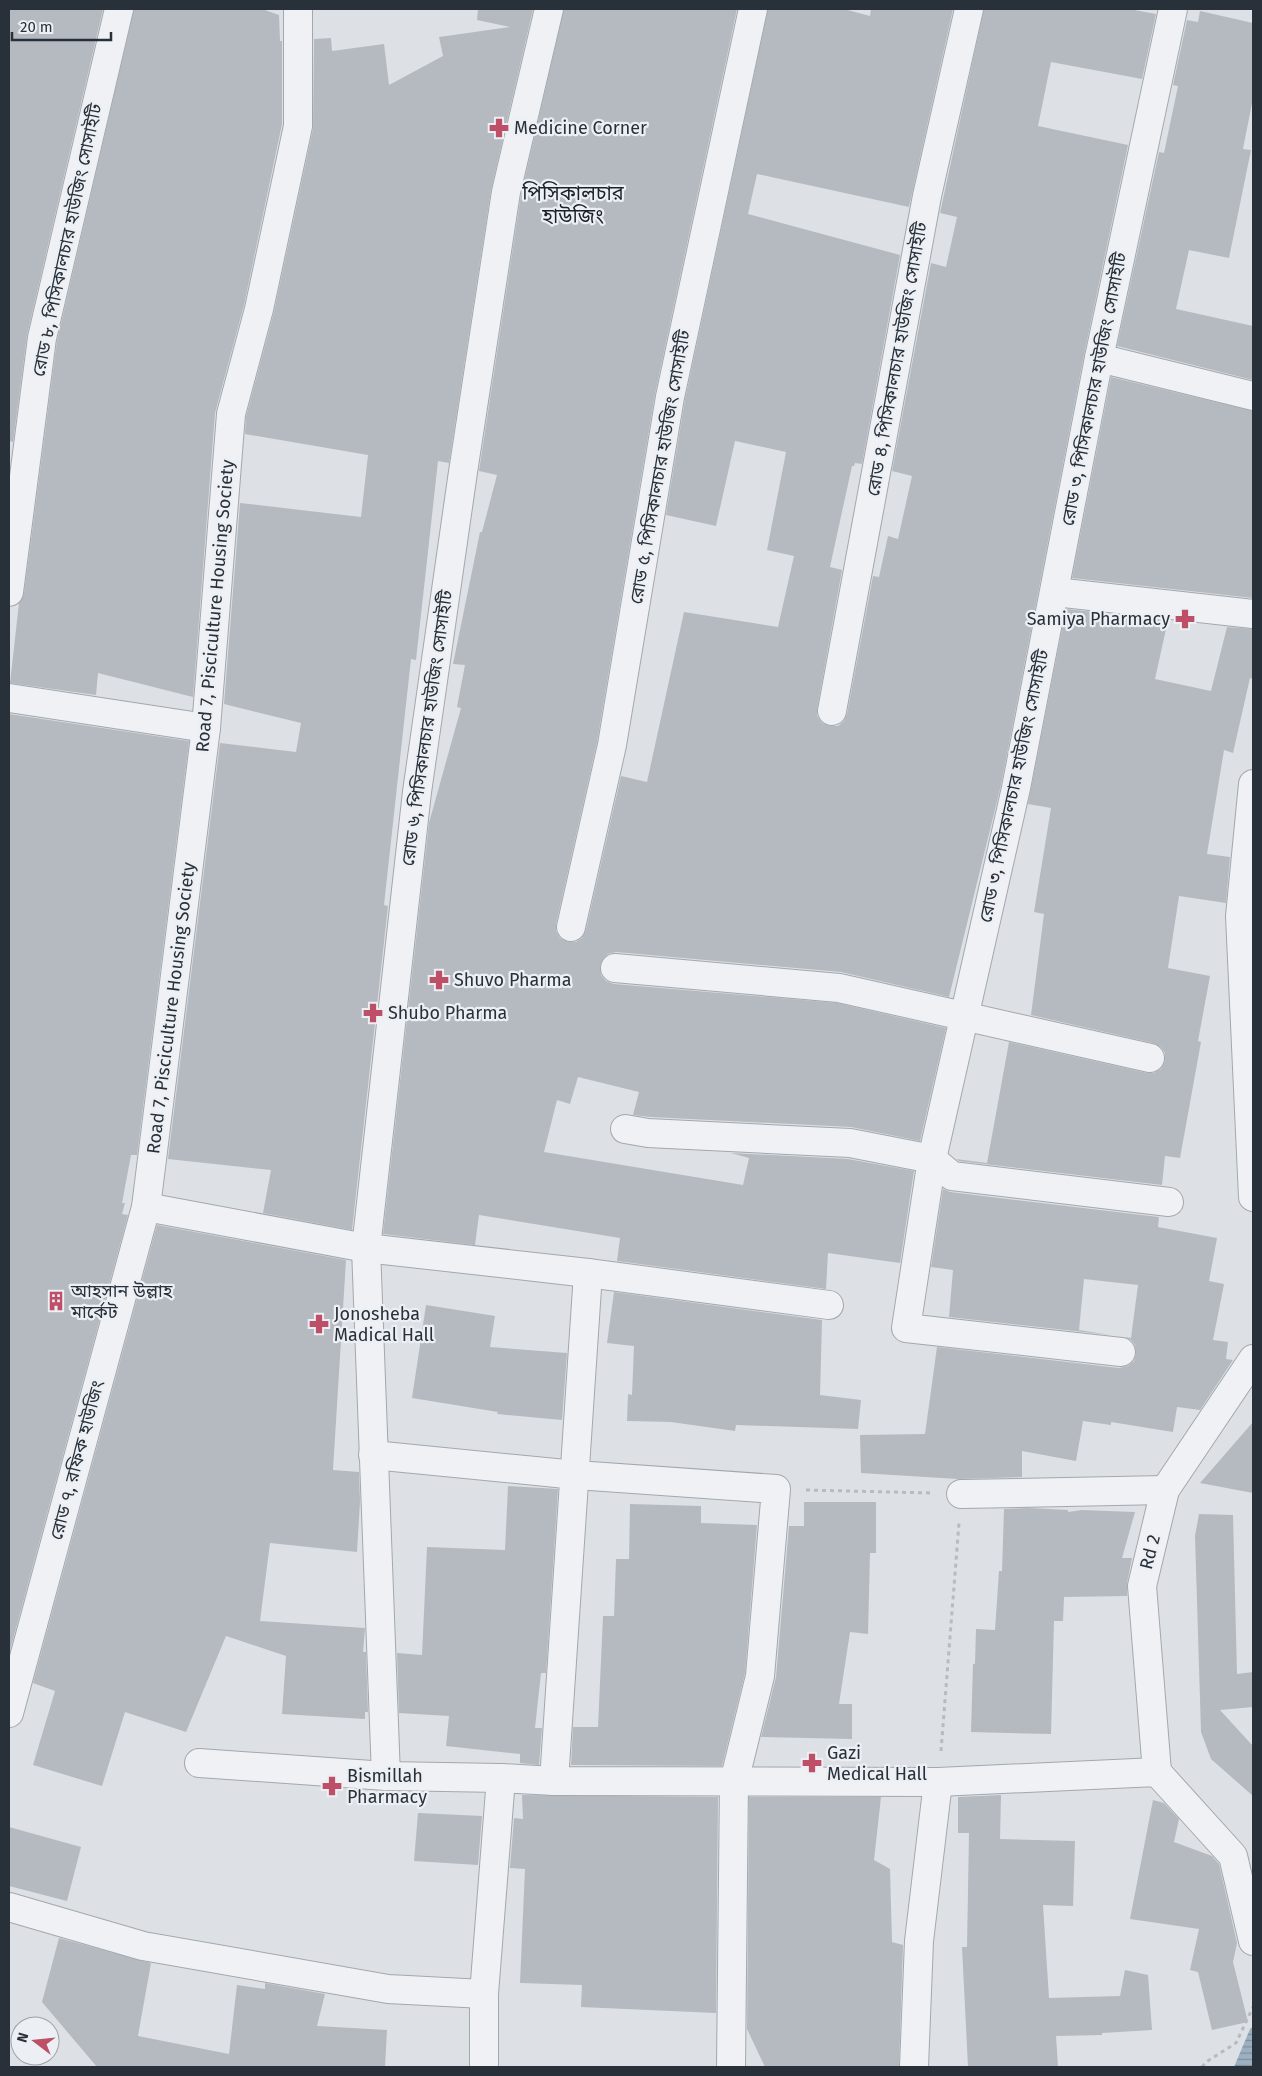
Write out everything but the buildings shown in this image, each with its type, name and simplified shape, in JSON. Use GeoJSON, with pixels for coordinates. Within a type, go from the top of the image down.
{"type":"FeatureCollection","features":[{"type":"Feature","properties":{"kind":"street","name":"রোড ৮, পিসিকালচার হাউজিং সোসাইটি"},"geometry":{"type":"LineString","coordinates":[[9,592],[42,338],[119,9]]}},
{"type":"Feature","properties":{"kind":"street","name":"Road 7, Pisciculture Housing Society"},"geometry":{"type":"LineString","coordinates":[[146,1207],[206,728],[231,414],[259,308],[298,126],[298,9]]}},
{"type":"Feature","properties":{"kind":"street","name":"রোড ৬, পিসিকালচার হাউজিং সোসাইটি"},"geometry":{"type":"LineString","coordinates":[[386,1776],[366,1248],[417,792],[463,472],[506,192],[549,9]]}},
{"type":"Feature","properties":{"kind":"street","name":"রোড ৫, পিসিকালচার হাউজিং সোসাইটি"},"geometry":{"type":"LineString","coordinates":[[572,927],[612,745],[670,397],[753,9]]}},
{"type":"Feature","properties":{"kind":"street","name":"রোড ৪, পিসিকালচার হাউজিং সোসাইটি"},"geometry":{"type":"LineString","coordinates":[[832,711],[927,196],[968,9]]}},
{"type":"Feature","properties":{"kind":"street","name":"রোড ৩, পিসিকালচার হাউজিং সোসাইটি"},"geometry":{"type":"LineString","coordinates":[[1121,1352],[906,1328],[932,1159],[1016,788],[1099,358],[1173,9]]}},
{"type":"Feature","properties":{"kind":"street"},"geometry":{"type":"LineString","coordinates":[[1099,358],[1253,396]]}},
{"type":"Feature","properties":{"kind":"street"},"geometry":{"type":"LineString","coordinates":[[1055,592],[1253,614]]}},
{"type":"Feature","properties":{"kind":"street"},"geometry":{"type":"LineString","coordinates":[[9,698],[206,728]]}},
{"type":"Feature","properties":{"kind":"street"},"geometry":{"type":"LineString","coordinates":[[1253,784],[1240,916],[1253,1198]]}},
{"type":"Feature","properties":{"kind":"street"},"geometry":{"type":"LineString","coordinates":[[615,968],[840,988],[964,1018],[1150,1058]]}},
{"type":"Feature","properties":{"kind":"street"},"geometry":{"type":"LineString","coordinates":[[625,1129],[648,1133],[850,1143],[932,1159],[952,1176],[1169,1202]]}},
{"type":"Feature","properties":{"kind":"street"},"geometry":{"type":"LineString","coordinates":[[146,1207],[366,1248],[588,1273],[829,1305]]}},
{"type":"Feature","properties":{"kind":"street","name":"রোড ৭, রফিক হাউজিং"},"geometry":{"type":"LineString","coordinates":[[9,1713],[146,1207]]}},
{"type":"Feature","properties":{"kind":"street"},"geometry":{"type":"LineString","coordinates":[[554,1781],[576,1475],[588,1273]]}},
{"type":"Feature","properties":{"kind":"street","name":"Rd 2"},"geometry":{"type":"LineString","coordinates":[[1157,1772],[1142,1586],[1165,1490],[1253,1359]]}},
{"type":"Feature","properties":{"kind":"street"},"geometry":{"type":"LineString","coordinates":[[373,1455],[576,1475],[776,1489],[760,1676],[734,1782],[731,2067]]}},
{"type":"Feature","properties":{"kind":"street"},"geometry":{"type":"LineString","coordinates":[[961,1494],[1165,1490]]}},
{"type":"Feature","properties":{"kind":"street"},"geometry":{"type":"LineString","coordinates":[[199,1763],[386,1776],[554,1781],[938,1782],[1157,1772],[1233,1856],[1253,1942]]}},
{"type":"Feature","properties":{"kind":"street"},"geometry":{"type":"LineString","coordinates":[[484,2067],[484,1994],[501,1778]]}},
{"type":"Feature","properties":{"kind":"street"},"geometry":{"type":"LineString","coordinates":[[914,2067],[919,1941],[938,1782]]}},
{"type":"Feature","properties":{"kind":"street"},"geometry":{"type":"LineString","coordinates":[[9,1907],[143,1946],[388,1988],[484,1994]]}},
{"type":"Feature","properties":{"kind":"path"},"geometry":{"type":"LineString","coordinates":[[776,1489],[961,1494],[938,1782]]}},
{"type":"Feature","properties":{"kind":"path"},"geometry":{"type":"LineString","coordinates":[[1202,2067],[1206,2062],[1236,2044],[1253,2007]]}},
{"type":"Feature","properties":{"kind":"water"},"geometry":{"type":"Polygon","coordinates":[[[1253,2027],[1253,2067],[1234,2067],[1250,2029],[1253,2027]]]}},
{"type":"Feature","properties":{"kind":"place","name":"Medicine Corner"},"geometry":{"type":"Point","coordinates":[499,128]}},
{"type":"Feature","properties":{"kind":"place","name":"Samiya Pharmacy"},"geometry":{"type":"Point","coordinates":[1185,619]}},
{"type":"Feature","properties":{"kind":"place","name":"Shuvo Pharma"},"geometry":{"type":"Point","coordinates":[439,980]}},
{"type":"Feature","properties":{"kind":"place","name":"Shubo Pharma"},"geometry":{"type":"Point","coordinates":[373,1013]}},
{"type":"Feature","properties":{"kind":"place","name":"আহসান উল্লাহ মার্কেট"},"geometry":{"type":"Point","coordinates":[56,1301]}},
{"type":"Feature","properties":{"kind":"place","name":"Jonosheba Madical Hall"},"geometry":{"type":"Point","coordinates":[319,1324]}},
{"type":"Feature","properties":{"kind":"place","name":"Gazi Medical Hall"},"geometry":{"type":"Point","coordinates":[812,1763]}},
{"type":"Feature","properties":{"kind":"place","name":"Bismillah Pharmacy"},"geometry":{"type":"Point","coordinates":[332,1786]}},
{"type":"Feature","properties":{"kind":"district","name":"পিসিকালচার হাউজিং"},"geometry":{"type":"Point","coordinates":[573,204]}}]}
